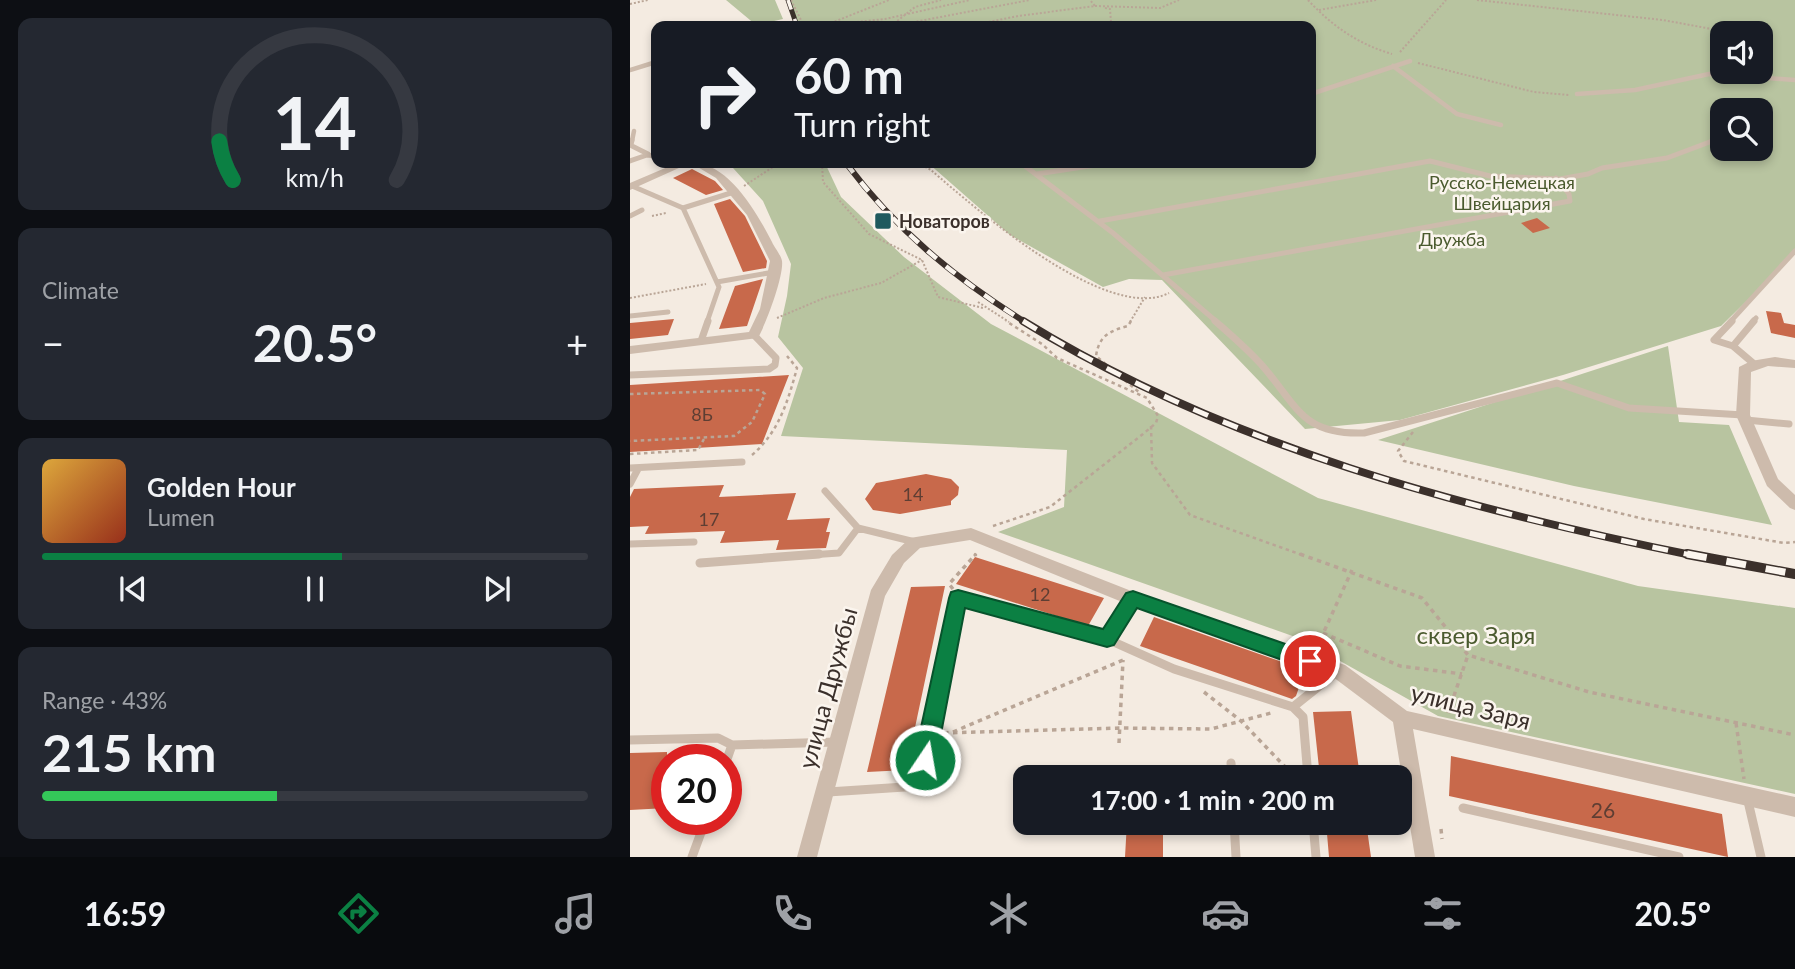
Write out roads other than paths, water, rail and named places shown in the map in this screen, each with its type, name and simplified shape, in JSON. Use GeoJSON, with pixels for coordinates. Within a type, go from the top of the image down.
{"type":"FeatureCollection","features":[{"type":"Feature","properties":{"kind":"street"},"geometry":{"type":"LineString","coordinates":[[631,186],[673,168]]}},
{"type":"Feature","properties":{"kind":"street"},"geometry":{"type":"LineString","coordinates":[[630,350],[755,333],[766,309],[776,261],[752,214],[720,176],[705,168]]}},
{"type":"Feature","properties":{"kind":"street"},"geometry":{"type":"LineString","coordinates":[[1795,364],[1774,361],[1753,363],[1744,370],[1744,418],[1772,482],[1795,504]]}},
{"type":"Feature","properties":{"kind":"street","name":"улица Заря"},"geometry":{"type":"LineString","coordinates":[[916,542],[971,534],[1133,599],[1339,671],[1402,718],[1795,807]]}},
{"type":"Feature","properties":{"kind":"street","name":"улица Дружбы"},"geometry":{"type":"LineString","coordinates":[[807,857],[877,595],[898,559],[916,542]]}},
{"type":"Feature","properties":{"kind":"street"},"geometry":{"type":"LineString","coordinates":[[1402,718],[1425,857]]}},
{"type":"Feature","properties":{"kind":"lane"},"geometry":{"type":"LineString","coordinates":[[1316,92],[1410,61]]}},
{"type":"Feature","properties":{"kind":"lane"},"geometry":{"type":"LineString","coordinates":[[630,70],[651,64]]}},
{"type":"Feature","properties":{"kind":"lane"},"geometry":{"type":"LineString","coordinates":[[1393,65],[1422,90],[1457,114],[1501,125]]}},
{"type":"Feature","properties":{"kind":"lane"},"geometry":{"type":"LineString","coordinates":[[1577,94],[1635,90],[1709,74],[1795,80]]}},
{"type":"Feature","properties":{"kind":"lane"},"geometry":{"type":"LineString","coordinates":[[634,131],[631,145],[651,155]]}},
{"type":"Feature","properties":{"kind":"lane"},"geometry":{"type":"LineString","coordinates":[[1100,221],[1430,161],[1490,176],[1556,178],[1667,158],[1710,142]]}},
{"type":"Feature","properties":{"kind":"lane"},"geometry":{"type":"LineString","coordinates":[[630,161],[648,155]]}},
{"type":"Feature","properties":{"kind":"lane"},"geometry":{"type":"LineString","coordinates":[[1028,168],[1100,221],[1178,287],[1260,363],[1306,421],[1324,431],[1339,434],[1364,433],[1557,383],[1629,408],[1788,424]]}},
{"type":"Feature","properties":{"kind":"lane"},"geometry":{"type":"LineString","coordinates":[[1037,174],[1076,168]]}},
{"type":"Feature","properties":{"kind":"lane"},"geometry":{"type":"LineString","coordinates":[[1163,275],[1570,201],[1569,194],[1556,178]]}},
{"type":"Feature","properties":{"kind":"lane"},"geometry":{"type":"LineString","coordinates":[[631,186],[683,208],[734,192]]}},
{"type":"Feature","properties":{"kind":"lane"},"geometry":{"type":"LineString","coordinates":[[683,208],[719,287],[701,341]]}},
{"type":"Feature","properties":{"kind":"lane"},"geometry":{"type":"LineString","coordinates":[[630,216],[642,210]]}},
{"type":"Feature","properties":{"kind":"lane"},"geometry":{"type":"LineString","coordinates":[[1753,363],[1733,346],[1714,340],[1795,251]]}},
{"type":"Feature","properties":{"kind":"lane"},"geometry":{"type":"LineString","coordinates":[[717,282],[774,272]]}},
{"type":"Feature","properties":{"kind":"lane"},"geometry":{"type":"LineString","coordinates":[[630,316],[668,312]]}},
{"type":"Feature","properties":{"kind":"lane"},"geometry":{"type":"LineString","coordinates":[[1733,346],[1756,318]]}},
{"type":"Feature","properties":{"kind":"lane"},"geometry":{"type":"LineString","coordinates":[[630,375],[769,369],[775,365],[776,358],[755,333]]}},
{"type":"Feature","properties":{"kind":"lane"},"geometry":{"type":"LineString","coordinates":[[630,484],[634,468],[742,462]]}},
{"type":"Feature","properties":{"kind":"lane"},"geometry":{"type":"LineString","coordinates":[[825,491],[858,528],[916,542]]}},
{"type":"Feature","properties":{"kind":"lane"},"geometry":{"type":"LineString","coordinates":[[700,563],[839,553],[858,528]]}},
{"type":"Feature","properties":{"kind":"lane"},"geometry":{"type":"LineString","coordinates":[[630,544],[694,542]]}},
{"type":"Feature","properties":{"kind":"lane"},"geometry":{"type":"LineString","coordinates":[[826,792],[920,786],[958,598],[1107,639],[1174,668],[1293,707],[1303,718],[1307,765]]}},
{"type":"Feature","properties":{"kind":"lane"},"geometry":{"type":"LineString","coordinates":[[1107,639],[1133,599]]}},
{"type":"Feature","properties":{"kind":"lane"},"geometry":{"type":"LineString","coordinates":[[1293,707],[1339,671]]}},
{"type":"Feature","properties":{"kind":"lane"},"geometry":{"type":"LineString","coordinates":[[630,740],[718,738],[730,744]]}},
{"type":"Feature","properties":{"kind":"lane"},"geometry":{"type":"LineString","coordinates":[[742,745],[838,742]]}},
{"type":"Feature","properties":{"kind":"lane"},"geometry":{"type":"LineString","coordinates":[[1746,796],[1761,857]]}},
{"type":"Feature","properties":{"kind":"lane"},"geometry":{"type":"LineString","coordinates":[[1463,808],[1679,857]]}},
{"type":"Feature","properties":{"kind":"lane"},"geometry":{"type":"LineString","coordinates":[[692,857],[700,835]]}},
{"type":"Feature","properties":{"kind":"lane"},"geometry":{"type":"LineString","coordinates":[[1235,835],[1236,857]]}},
{"type":"Feature","properties":{"kind":"lane"},"geometry":{"type":"LineString","coordinates":[[1314,835],[1316,857]]}},
{"type":"Feature","properties":{"kind":"railway"},"geometry":{"type":"LineString","coordinates":[[788,0],[795,21]]}},
{"type":"Feature","properties":{"kind":"railway"},"geometry":{"type":"LineString","coordinates":[[850,168],[885,210],[928,251],[1025,322]]}},
{"type":"Feature","properties":{"kind":"railway"},"geometry":{"type":"LineString","coordinates":[[1023,321],[1101,365],[1181,404],[1264,438],[1349,468],[1522,517],[1696,556]]}},
{"type":"Feature","properties":{"kind":"railway"},"geometry":{"type":"LineString","coordinates":[[1687,554],[1795,574]]}},
{"type":"Feature","properties":{"kind":"place","name":"Новаторов"},"geometry":{"type":"Point","coordinates":[883,221]}},
{"type":"Feature","properties":{"kind":"park label","name":"Русско-Немецкая Швейцария"},"geometry":{"type":"Point","coordinates":[1502,192]}},
{"type":"Feature","properties":{"kind":"park label","name":"Дружба"},"geometry":{"type":"Point","coordinates":[1452,239]}},
{"type":"Feature","properties":{"kind":"park label","name":"сквер Заря"},"geometry":{"type":"Point","coordinates":[1476,634]}}]}
